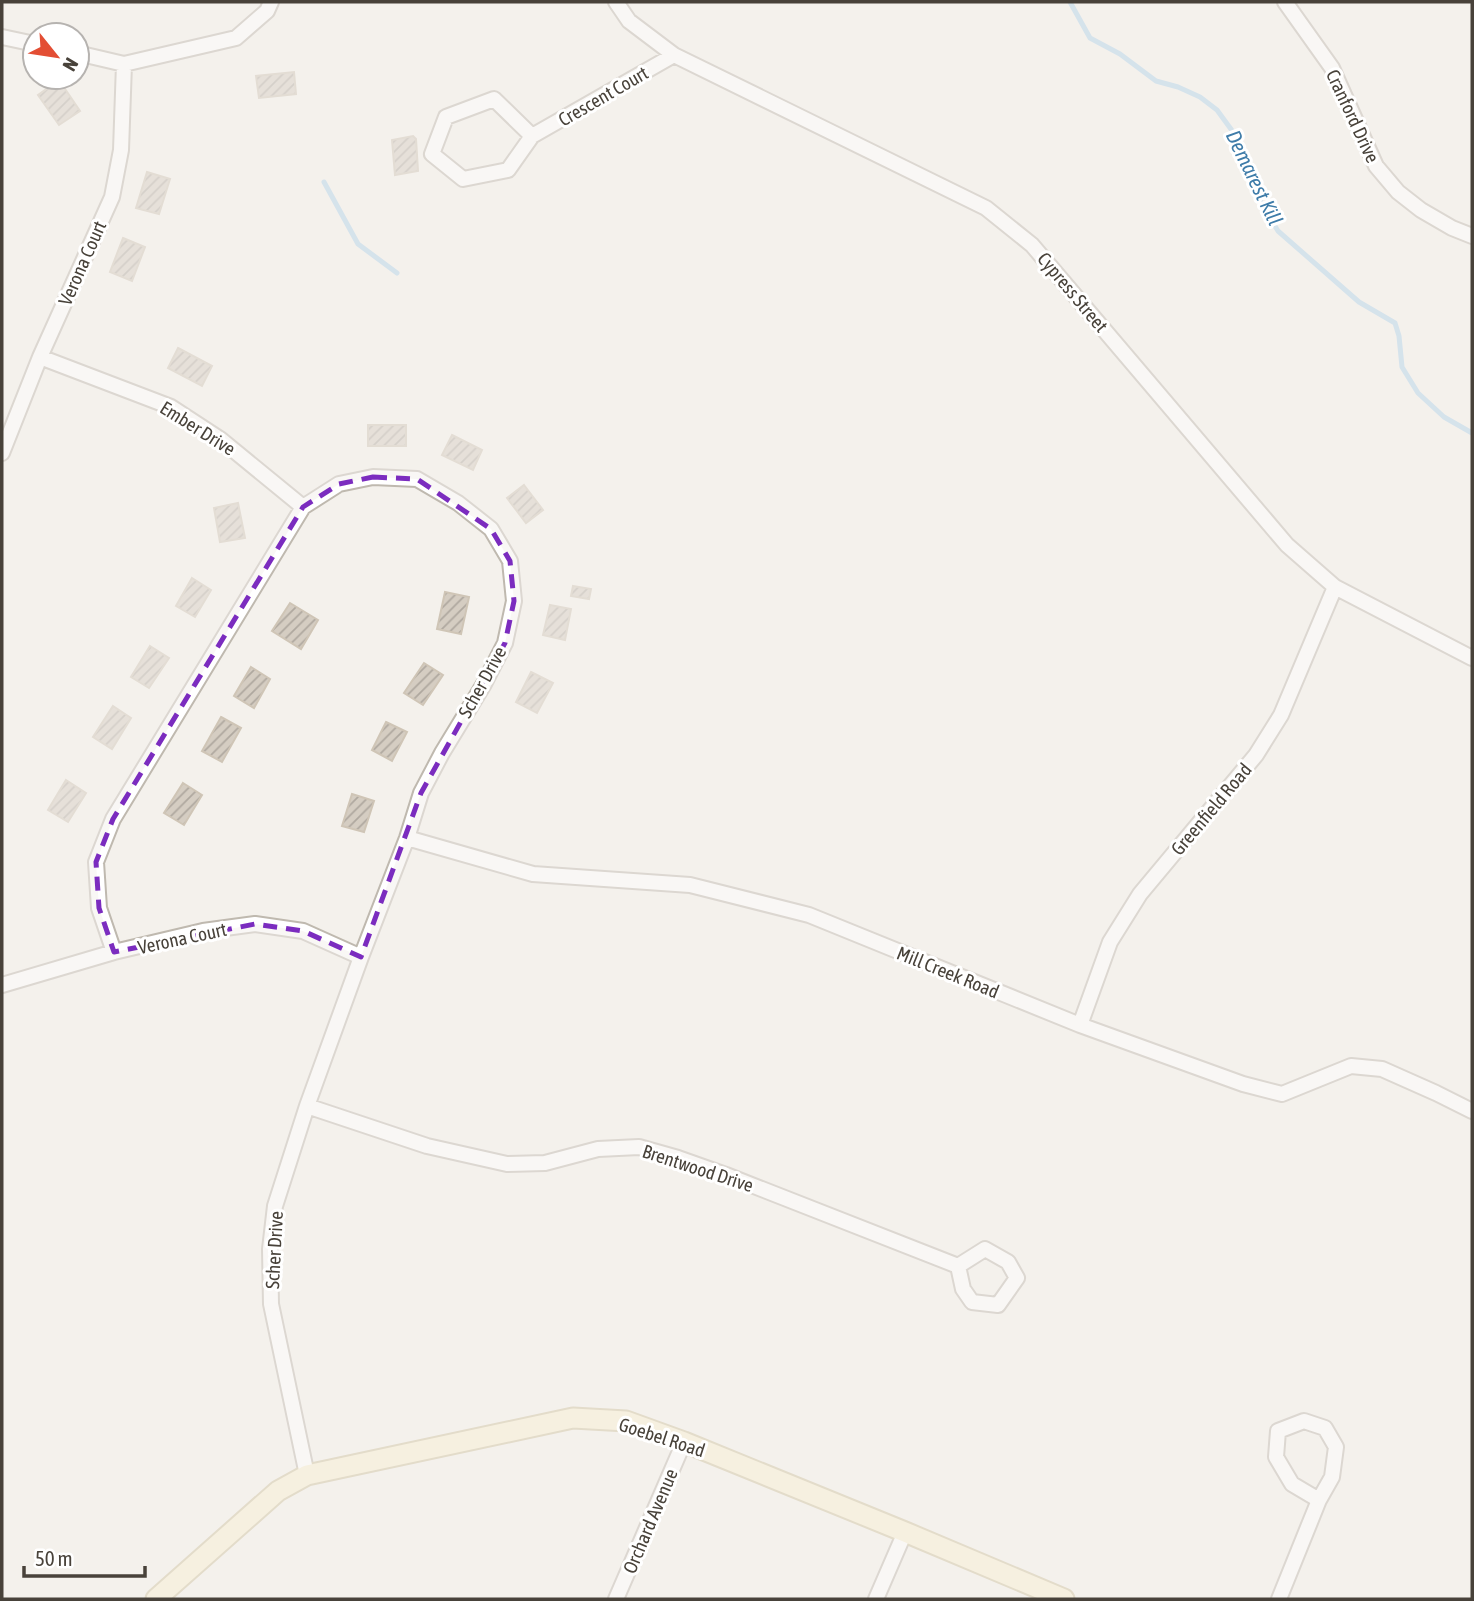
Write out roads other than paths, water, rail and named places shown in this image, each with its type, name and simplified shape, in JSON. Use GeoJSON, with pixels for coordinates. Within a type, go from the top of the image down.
{"type":"FeatureCollection","features":[{"type":"Feature","properties":{"kind":"street"},"geometry":{"type":"LineString","coordinates":[[91,57],[124,64],[236,38],[267,11],[271,2]]}},
{"type":"Feature","properties":{"kind":"street","name":"Cypress Street"},"geometry":{"type":"LineString","coordinates":[[616,2],[629,21],[674,55],[986,208],[1032,245],[1287,545],[1335,587],[1472,658]]}},
{"type":"Feature","properties":{"kind":"street","name":"Cranford Drive"},"geometry":{"type":"LineString","coordinates":[[1285,2],[1332,68],[1376,166],[1398,192],[1421,210],[1472,236]]}},
{"type":"Feature","properties":{"kind":"street"},"geometry":{"type":"LineString","coordinates":[[2,37],[21,41]]}},
{"type":"Feature","properties":{"kind":"street","name":"Crescent Court"},"geometry":{"type":"LineString","coordinates":[[532,136],[494,99],[446,117],[432,154],[463,179],[508,170],[532,136],[674,55]]}},
{"type":"Feature","properties":{"kind":"street","name":"Verona Court"},"geometry":{"type":"LineString","coordinates":[[2,453],[40,357],[111,197],[121,150],[124,64]]}},
{"type":"Feature","properties":{"kind":"street","name":"Ember Drive"},"geometry":{"type":"LineString","coordinates":[[40,357],[171,407],[220,439],[303,507]]}},
{"type":"Feature","properties":{"kind":"street","name":"Scher Drive"},"geometry":{"type":"LineString","coordinates":[[114,952],[99,908],[96,862],[113,819],[303,507],[339,484],[373,477],[417,479],[458,503],[491,529],[510,561],[514,601],[505,643],[421,793],[407,838],[307,1107],[275,1206],[270,1249],[271,1304],[307,1475]]}},
{"type":"Feature","properties":{"kind":"street","name":"Greenfield Road"},"geometry":{"type":"LineString","coordinates":[[1080,1025],[1110,942],[1140,894],[1256,755],[1282,715],[1335,587]]}},
{"type":"Feature","properties":{"kind":"street","name":"Mill Creek Road"},"geometry":{"type":"LineString","coordinates":[[407,838],[533,874],[690,885],[809,915],[1080,1025],[1243,1084],[1282,1094],[1351,1066],[1382,1069],[1472,1111]]}},
{"type":"Feature","properties":{"kind":"street","name":"Verona Court"},"geometry":{"type":"LineString","coordinates":[[2,985],[114,952],[203,931],[256,923],[303,931],[361,957]]}},
{"type":"Feature","properties":{"kind":"street","name":"Brentwood Drive"},"geometry":{"type":"LineString","coordinates":[[307,1107],[427,1146],[507,1164],[545,1163],[598,1149],[639,1147],[726,1175],[958,1266]]}},
{"type":"Feature","properties":{"kind":"street","name":"Goebel Road"},"geometry":{"type":"LineString","coordinates":[[156,1599],[278,1491],[307,1475],[573,1418],[626,1421],[684,1442],[1064,1599]]}},
{"type":"Feature","properties":{"kind":"street"},"geometry":{"type":"LineString","coordinates":[[1279,1599],[1319,1500],[1332,1477],[1336,1447],[1325,1428],[1304,1421],[1278,1431],[1276,1457],[1292,1485],[1319,1500]]}},
{"type":"Feature","properties":{"kind":"street","name":"Orchard Avenue"},"geometry":{"type":"LineString","coordinates":[[616,1599],[684,1442]]}},
{"type":"Feature","properties":{"kind":"street"},"geometry":{"type":"LineString","coordinates":[[876,1599],[905,1532]]}},
{"type":"Feature","properties":{"kind":"waterway","name":"Demarest Kill"},"geometry":{"type":"LineString","coordinates":[[1070,2],[1090,38],[1120,54],[1156,81],[1200,97],[1217,110],[1236,136],[1262,205],[1278,231],[1359,302],[1395,323],[1402,367],[1418,393],[1444,417],[1472,433]]}},
{"type":"Feature","properties":{"kind":"waterway"},"geometry":{"type":"LineString","coordinates":[[324,182],[358,244],[397,273]]}}]}
